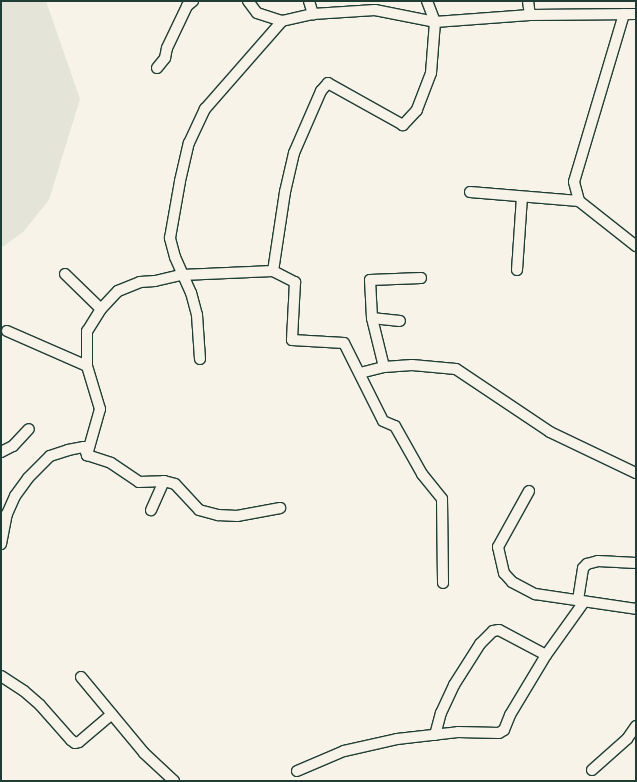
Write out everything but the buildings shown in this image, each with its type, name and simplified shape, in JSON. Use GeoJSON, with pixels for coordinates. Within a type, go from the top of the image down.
{"type":"FeatureCollection","features":[{"type":"Feature","properties":{"kind":"street"},"geometry":{"type":"LineString","coordinates":[[157,68],[165,58],[167,48],[187,6],[192,1]]}},
{"type":"Feature","properties":{"kind":"street"},"geometry":{"type":"LineString","coordinates":[[248,1],[257,13],[282,20],[313,14],[375,10],[434,22],[530,15],[636,14]]}},
{"type":"Feature","properties":{"kind":"street"},"geometry":{"type":"LineString","coordinates":[[309,1],[313,14]]}},
{"type":"Feature","properties":{"kind":"street"},"geometry":{"type":"LineString","coordinates":[[273,272],[285,192],[294,153],[321,91],[328,83],[403,125],[417,110],[430,73],[434,22],[427,1]]}},
{"type":"Feature","properties":{"kind":"street"},"geometry":{"type":"LineString","coordinates":[[528,1],[530,15]]}},
{"type":"Feature","properties":{"kind":"street"},"geometry":{"type":"LineString","coordinates":[[624,14],[574,182],[580,201],[636,246]]}},
{"type":"Feature","properties":{"kind":"street"},"geometry":{"type":"LineString","coordinates":[[200,359],[197,315],[191,294],[182,274],[170,238],[180,181],[189,143],[205,109],[282,20]]}},
{"type":"Feature","properties":{"kind":"street"},"geometry":{"type":"LineString","coordinates":[[470,192],[522,198],[580,201]]}},
{"type":"Feature","properties":{"kind":"street"},"geometry":{"type":"LineString","coordinates":[[517,270],[522,198]]}},
{"type":"Feature","properties":{"kind":"street"},"geometry":{"type":"LineString","coordinates":[[87,455],[100,409],[87,366],[88,331],[101,308],[118,291],[140,282],[155,281],[182,274],[273,272],[295,282],[292,340],[344,343],[383,421],[395,426],[422,474],[442,499],[443,583]]}},
{"type":"Feature","properties":{"kind":"street"},"geometry":{"type":"LineString","coordinates":[[65,274],[101,308]]}},
{"type":"Feature","properties":{"kind":"street"},"geometry":{"type":"LineString","coordinates":[[384,367],[372,318],[370,280],[421,278]]}},
{"type":"Feature","properties":{"kind":"street"},"geometry":{"type":"LineString","coordinates":[[372,318],[400,321]]}},
{"type":"Feature","properties":{"kind":"street"},"geometry":{"type":"LineString","coordinates":[[7,331],[87,366]]}},
{"type":"Feature","properties":{"kind":"street"},"geometry":{"type":"LineString","coordinates":[[360,373],[384,367],[412,365],[456,369],[550,432],[636,473]]}},
{"type":"Feature","properties":{"kind":"street"},"geometry":{"type":"LineString","coordinates":[[1,452],[14,446],[29,429]]}},
{"type":"Feature","properties":{"kind":"street"},"geometry":{"type":"LineString","coordinates":[[1,544],[7,514],[15,496],[28,478],[50,456],[68,450],[84,448],[87,455],[111,463],[139,482],[164,481],[175,484],[199,510],[218,515],[237,516],[280,508]]}},
{"type":"Feature","properties":{"kind":"street"},"geometry":{"type":"LineString","coordinates":[[151,510],[164,481]]}},
{"type":"Feature","properties":{"kind":"street"},"geometry":{"type":"LineString","coordinates":[[529,491],[498,546],[504,573],[512,582],[535,594],[636,609]]}},
{"type":"Feature","properties":{"kind":"street"},"geometry":{"type":"LineString","coordinates":[[297,771],[344,751],[397,740],[458,732],[499,733],[504,730],[510,716],[546,655],[581,601],[583,568],[587,564],[598,561],[636,563]]}},
{"type":"Feature","properties":{"kind":"street"},"geometry":{"type":"LineString","coordinates":[[436,734],[441,713],[454,685],[480,644],[493,631],[500,630],[546,655]]}},
{"type":"Feature","properties":{"kind":"street"},"geometry":{"type":"LineString","coordinates":[[1,676],[24,691],[40,705],[75,743],[79,742],[112,714]]}},
{"type":"Feature","properties":{"kind":"street"},"geometry":{"type":"LineString","coordinates":[[81,677],[144,753],[174,781]]}},
{"type":"Feature","properties":{"kind":"street"},"geometry":{"type":"LineString","coordinates":[[592,770],[627,739],[636,726]]}},
{"type":"Feature","properties":{"kind":"shaded area"},"geometry":{"type":"Polygon","coordinates":[[[1,1],[46,1],[80,99],[49,200],[23,232],[1,248],[1,1]]]}}]}
